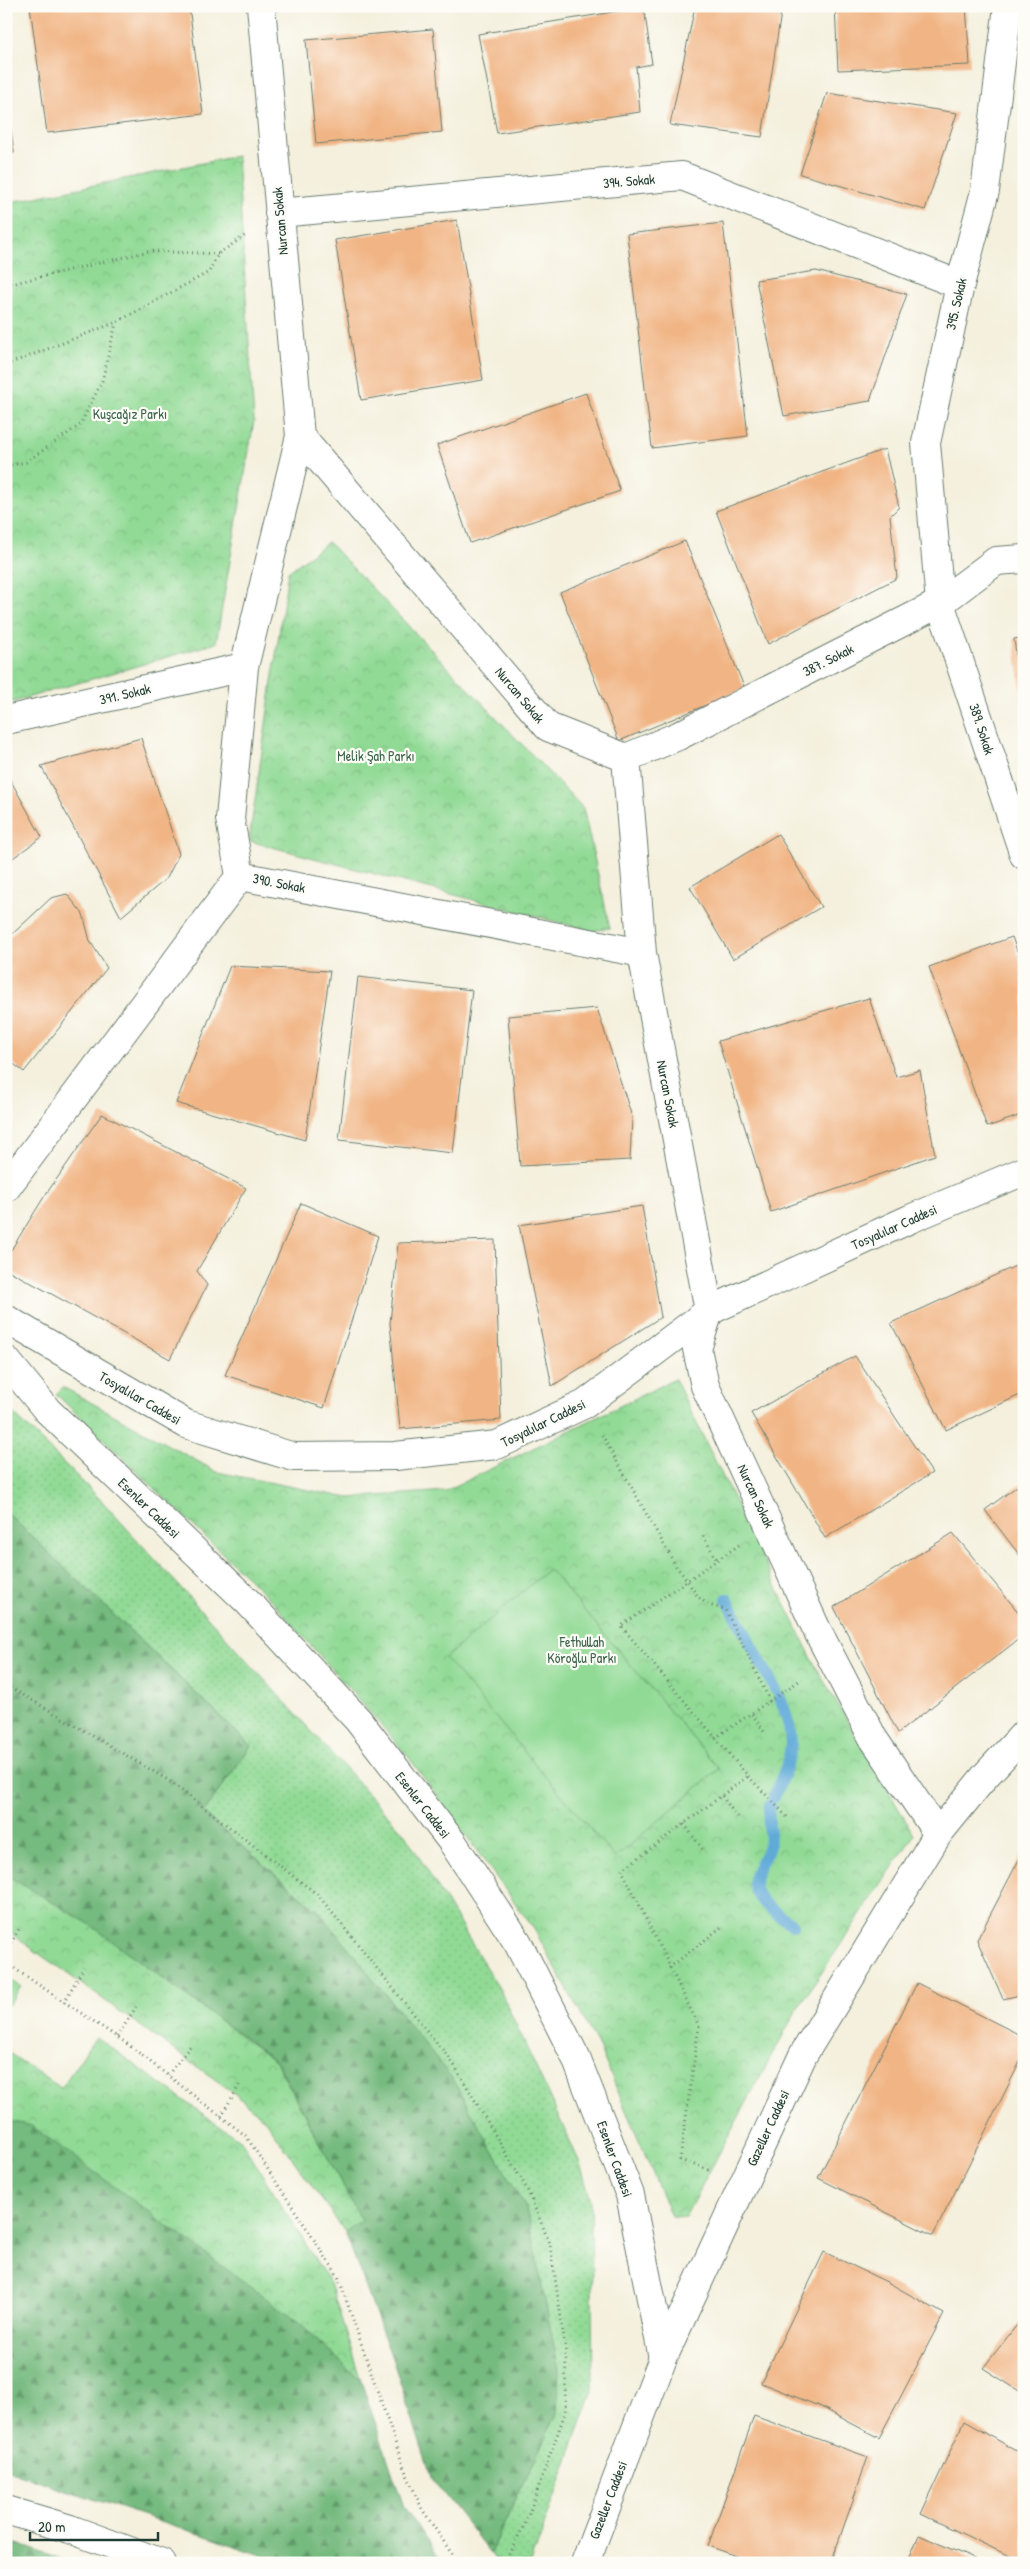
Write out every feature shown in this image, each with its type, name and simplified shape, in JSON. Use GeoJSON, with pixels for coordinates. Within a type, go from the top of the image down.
{"type":"FeatureCollection","features":[{"type":"Feature","properties":{"kind":"street","name":"Nurcan Sokak"},"geometry":{"type":"LineString","coordinates":[[240,876],[230,819],[244,667],[300,436],[261,6]]}},
{"type":"Feature","properties":{"kind":"street","name":"395. Sokak"},"geometry":{"type":"LineString","coordinates":[[940,603],[926,443],[960,285],[985,191],[1008,6]]}},
{"type":"Feature","properties":{"kind":"street","name":"394. Sokak"},"geometry":{"type":"LineString","coordinates":[[279,213],[682,176],[960,285]]}},
{"type":"Feature","properties":{"kind":"street","name":"Nurcan Sokak"},"geometry":{"type":"LineString","coordinates":[[300,436],[548,727],[626,758],[642,953],[708,1311],[697,1349],[705,1386],[817,1630],[873,1738],[900,1782],[938,1834]]}},
{"type":"Feature","properties":{"kind":"street","name":"387. Sokak"},"geometry":{"type":"LineString","coordinates":[[626,758],[678,736],[940,603],[996,561],[1024,559]]}},
{"type":"Feature","properties":{"kind":"street","name":"389. Sokak"},"geometry":{"type":"LineString","coordinates":[[940,603],[1024,855]]}},
{"type":"Feature","properties":{"kind":"street","name":"391. Sokak"},"geometry":{"type":"LineString","coordinates":[[6,720],[244,667]]}},
{"type":"Feature","properties":{"kind":"street","name":"390. Sokak"},"geometry":{"type":"LineString","coordinates":[[6,1188],[240,876],[642,953]]}},
{"type":"Feature","properties":{"kind":"street","name":"Tosyalılar Caddesi"},"geometry":{"type":"LineString","coordinates":[[6,1319],[186,1424],[294,1457],[386,1456],[497,1446],[585,1404],[708,1311],[910,1219],[1024,1171]]}},
{"type":"Feature","properties":{"kind":"street","name":"Esenler Caddesi"},"geometry":{"type":"LineString","coordinates":[[6,1360],[47,1410],[248,1602],[351,1713],[464,1859],[518,1942],[576,2058],[630,2195],[663,2358]]}},
{"type":"Feature","properties":{"kind":"street","name":"Gazeller Caddesi"},"geometry":{"type":"LineString","coordinates":[[585,2563],[663,2358],[803,2055],[938,1834],[986,1775],[1024,1734]]}},
{"type":"Feature","properties":{"kind":"street"},"geometry":{"type":"LineString","coordinates":[[6,2510],[70,2530],[162,2563]]}},
{"type":"Feature","properties":{"kind":"path"},"geometry":{"type":"LineString","coordinates":[[6,365],[117,322],[209,272],[218,254],[279,213]]}},
{"type":"Feature","properties":{"kind":"path"},"geometry":{"type":"LineString","coordinates":[[6,285],[150,251],[218,254]]}},
{"type":"Feature","properties":{"kind":"path"},"geometry":{"type":"LineString","coordinates":[[6,466],[26,462],[80,425],[102,380],[117,322]]}},
{"type":"Feature","properties":{"kind":"path"},"geometry":{"type":"LineString","coordinates":[[598,1427],[677,1568],[688,1580],[698,1599],[705,1604],[725,1609],[770,1701]]}},
{"type":"Feature","properties":{"kind":"path"},"geometry":{"type":"LineString","coordinates":[[703,1536],[717,1560]]}},
{"type":"Feature","properties":{"kind":"path"},"geometry":{"type":"LineString","coordinates":[[744,1541],[621,1626],[748,1776],[788,1818]]}},
{"type":"Feature","properties":{"kind":"path"},"geometry":{"type":"LineString","coordinates":[[715,1738],[809,1675]]}},
{"type":"Feature","properties":{"kind":"path"},"geometry":{"type":"LineString","coordinates":[[6,1685],[168,1780],[318,1895],[454,2063],[527,2189],[550,2244],[566,2352],[565,2413],[526,2522],[504,2563]]}},
{"type":"Feature","properties":{"kind":"path"},"geometry":{"type":"LineString","coordinates":[[752,1714],[765,1733]]}},
{"type":"Feature","properties":{"kind":"path"},"geometry":{"type":"LineString","coordinates":[[709,2170],[680,2160],[699,2026],[622,1870],[748,1776]]}},
{"type":"Feature","properties":{"kind":"path"},"geometry":{"type":"LineString","coordinates":[[722,1796],[736,1817]]}},
{"type":"Feature","properties":{"kind":"path"},"geometry":{"type":"LineString","coordinates":[[684,1824],[704,1851]]}},
{"type":"Feature","properties":{"kind":"path"},"geometry":{"type":"LineString","coordinates":[[669,1968],[724,1925]]}},
{"type":"Feature","properties":{"kind":"path"},"geometry":{"type":"LineString","coordinates":[[6,1952],[19,1929]]}},
{"type":"Feature","properties":{"kind":"path"},"geometry":{"type":"LineString","coordinates":[[6,1963],[117,2037],[246,2136],[338,2276],[404,2468],[422,2509],[458,2563]]}},
{"type":"Feature","properties":{"kind":"path"},"geometry":{"type":"LineString","coordinates":[[64,2002],[84,1967]]}},
{"type":"Feature","properties":{"kind":"path"},"geometry":{"type":"LineString","coordinates":[[117,2037],[136,2007]]}},
{"type":"Feature","properties":{"kind":"path"},"geometry":{"type":"LineString","coordinates":[[168,2075],[192,2044]]}},
{"type":"Feature","properties":{"kind":"path"},"geometry":{"type":"LineString","coordinates":[[221,2116],[241,2082]]}},
{"type":"Feature","properties":{"kind":"green space","name":"Kuşcağız Parkı"},"geometry":{"type":"Polygon","coordinates":[[[237,156],[254,421],[216,643],[6,704],[6,203],[237,156]]]}},
{"type":"Feature","properties":{"kind":"green space","name":"Melik Şah Parkı"},"geometry":{"type":"Polygon","coordinates":[[[328,542],[583,808],[610,928],[592,931],[249,841],[288,572],[328,542]]]}},
{"type":"Feature","properties":{"kind":"green space","name":"Fethullah Köroğlu Parkı"},"geometry":{"type":"Polygon","coordinates":[[[675,1379],[817,1669],[914,1835],[796,2011],[685,2217],[671,2216],[599,2047],[534,1929],[407,1755],[271,1600],[56,1394],[63,1387],[217,1472],[349,1498],[445,1491],[675,1379]]]}},
{"type":"Feature","properties":{"kind":"green space"},"geometry":{"type":"Polygon","coordinates":[[[6,1406],[100,1499],[405,1834],[500,1990],[580,2163],[591,2201],[593,2390],[531,2563],[498,2563],[490,2553],[557,2413],[320,1912],[203,1813],[251,1746],[6,1512],[6,1406]]]}},
{"type":"Feature","properties":{"kind":"green space"},"geometry":{"type":"Polygon","coordinates":[[[6,1512],[251,1746],[203,1813],[320,1912],[451,2077],[526,2208],[559,2370],[557,2413],[490,2553],[432,2479],[393,2361],[345,2232],[361,2220],[277,2062],[89,1924],[6,1875],[6,1512]]]}},
{"type":"Feature","properties":{"kind":"green space"},"geometry":{"type":"Polygon","coordinates":[[[549,1569],[719,1769],[615,1858],[445,1658],[549,1569]]]}},
{"type":"Feature","properties":{"kind":"green space"},"geometry":{"type":"Polygon","coordinates":[[[6,1875],[89,1924],[276,2062],[361,2220],[345,2232],[264,2119],[234,2093],[6,1930],[6,1875]]]}},
{"type":"Feature","properties":{"kind":"green space"},"geometry":{"type":"Polygon","coordinates":[[[6,1977],[21,1987],[6,2008],[6,1977]]]}},
{"type":"Feature","properties":{"kind":"green space"},"geometry":{"type":"Polygon","coordinates":[[[96,2037],[242,2142],[330,2283],[361,2381],[300,2323],[32,2126],[6,2120],[6,2051],[61,2088],[96,2037]]]}},
{"type":"Feature","properties":{"kind":"green space"},"geometry":{"type":"Polygon","coordinates":[[[6,2120],[32,2126],[300,2323],[361,2381],[404,2507],[442,2563],[286,2563],[6,2470],[6,2120]]]}},
{"type":"Feature","properties":{"kind":"green space"},"geometry":{"type":"Polygon","coordinates":[[[6,2540],[71,2563],[6,2563],[6,2540]]]}},
{"type":"Feature","properties":{"kind":"building"},"geometry":{"type":"Polygon","coordinates":[[[30,6],[189,6],[203,114],[47,133],[30,6]]]}},
{"type":"Feature","properties":{"kind":"building"},"geometry":{"type":"Polygon","coordinates":[[[695,6],[782,6],[762,137],[670,125],[695,6]]]}},
{"type":"Feature","properties":{"kind":"building"},"geometry":{"type":"Polygon","coordinates":[[[835,6],[966,6],[970,65],[838,70],[835,6]]]}},
{"type":"Feature","properties":{"kind":"building"},"geometry":{"type":"Polygon","coordinates":[[[644,7],[652,64],[636,67],[640,112],[497,133],[478,34],[644,7]]]}},
{"type":"Feature","properties":{"kind":"building"},"geometry":{"type":"Polygon","coordinates":[[[433,29],[442,132],[316,144],[306,40],[433,29]]]}},
{"type":"Feature","properties":{"kind":"building"},"geometry":{"type":"Polygon","coordinates":[[[6,93],[14,153],[6,154],[6,93]]]}},
{"type":"Feature","properties":{"kind":"building"},"geometry":{"type":"Polygon","coordinates":[[[827,93],[957,113],[925,210],[800,174],[827,93]]]}},
{"type":"Feature","properties":{"kind":"building"},"geometry":{"type":"Polygon","coordinates":[[[457,220],[483,380],[361,400],[335,240],[457,220]]]}},
{"type":"Feature","properties":{"kind":"building"},"geometry":{"type":"Polygon","coordinates":[[[723,223],[748,436],[652,448],[627,234],[723,223]]]}},
{"type":"Feature","properties":{"kind":"building"},"geometry":{"type":"Polygon","coordinates":[[[816,271],[907,294],[870,401],[784,416],[756,280],[816,271]]]}},
{"type":"Feature","properties":{"kind":"building"},"geometry":{"type":"Polygon","coordinates":[[[586,393],[620,491],[470,543],[437,445],[586,393]]]}},
{"type":"Feature","properties":{"kind":"building"},"geometry":{"type":"Polygon","coordinates":[[[885,449],[899,507],[890,516],[897,578],[768,644],[716,511],[885,449]]]}},
{"type":"Feature","properties":{"kind":"building"},"geometry":{"type":"Polygon","coordinates":[[[685,541],[745,689],[619,741],[560,592],[685,541]]]}},
{"type":"Feature","properties":{"kind":"building"},"geometry":{"type":"Polygon","coordinates":[[[1024,637],[1024,704],[1023,704],[1014,639],[1024,637]]]}},
{"type":"Feature","properties":{"kind":"building"},"geometry":{"type":"Polygon","coordinates":[[[141,738],[179,854],[167,878],[121,917],[41,766],[141,738]]]}},
{"type":"Feature","properties":{"kind":"building"},"geometry":{"type":"Polygon","coordinates":[[[6,772],[42,837],[6,863],[6,772]]]}},
{"type":"Feature","properties":{"kind":"building"},"geometry":{"type":"Polygon","coordinates":[[[778,834],[821,907],[733,959],[690,887],[778,834]]]}},
{"type":"Feature","properties":{"kind":"building"},"geometry":{"type":"Polygon","coordinates":[[[67,894],[83,914],[90,941],[107,968],[24,1072],[6,1058],[6,940],[51,898],[67,894]]]}},
{"type":"Feature","properties":{"kind":"building"},"geometry":{"type":"Polygon","coordinates":[[[1012,937],[1024,970],[1024,1114],[987,1127],[929,967],[1012,937]]]}},
{"type":"Feature","properties":{"kind":"building"},"geometry":{"type":"Polygon","coordinates":[[[230,966],[330,971],[305,1140],[176,1103],[230,966]]]}},
{"type":"Feature","properties":{"kind":"building"},"geometry":{"type":"Polygon","coordinates":[[[358,977],[472,990],[453,1153],[339,1140],[358,977]]]}},
{"type":"Feature","properties":{"kind":"building"},"geometry":{"type":"Polygon","coordinates":[[[869,998],[896,1077],[920,1070],[935,1155],[771,1212],[718,1041],[869,998]]]}},
{"type":"Feature","properties":{"kind":"building"},"geometry":{"type":"Polygon","coordinates":[[[597,1008],[632,1117],[630,1160],[520,1166],[508,1016],[597,1008]]]}},
{"type":"Feature","properties":{"kind":"building"},"geometry":{"type":"Polygon","coordinates":[[[102,1114],[246,1188],[197,1271],[207,1285],[170,1359],[6,1269],[6,1258],[44,1197],[102,1114]]]}},
{"type":"Feature","properties":{"kind":"building"},"geometry":{"type":"Polygon","coordinates":[[[301,1203],[378,1236],[324,1408],[225,1375],[301,1203]]]}},
{"type":"Feature","properties":{"kind":"building"},"geometry":{"type":"Polygon","coordinates":[[[642,1206],[661,1317],[552,1386],[519,1225],[642,1206]]]}},
{"type":"Feature","properties":{"kind":"building"},"geometry":{"type":"Polygon","coordinates":[[[495,1240],[501,1420],[400,1429],[390,1323],[398,1243],[495,1240]]]}},
{"type":"Feature","properties":{"kind":"building"},"geometry":{"type":"Polygon","coordinates":[[[1024,1262],[1024,1393],[946,1430],[891,1323],[1024,1262]]]}},
{"type":"Feature","properties":{"kind":"building"},"geometry":{"type":"Polygon","coordinates":[[[855,1356],[932,1473],[825,1538],[751,1413],[855,1356]]]}},
{"type":"Feature","properties":{"kind":"building"},"geometry":{"type":"Polygon","coordinates":[[[1024,1481],[1024,1561],[985,1510],[1024,1481]]]}},
{"type":"Feature","properties":{"kind":"building"},"geometry":{"type":"Polygon","coordinates":[[[953,1533],[1024,1619],[1024,1635],[898,1733],[834,1607],[953,1533]]]}},
{"type":"Feature","properties":{"kind":"building"},"geometry":{"type":"Polygon","coordinates":[[[1024,1850],[1024,1994],[1003,1999],[977,1940],[1024,1850]]]}},
{"type":"Feature","properties":{"kind":"building"},"geometry":{"type":"Polygon","coordinates":[[[917,1983],[1024,2037],[1024,2054],[933,2236],[818,2178],[917,1983]]]}},
{"type":"Feature","properties":{"kind":"building"},"geometry":{"type":"Polygon","coordinates":[[[824,2252],[889,2283],[944,2314],[879,2438],[821,2407],[761,2383],[824,2252]]]}},
{"type":"Feature","properties":{"kind":"building"},"geometry":{"type":"Polygon","coordinates":[[[1024,2316],[1024,2394],[983,2368],[1024,2316]]]}},
{"type":"Feature","properties":{"kind":"building"},"geometry":{"type":"Polygon","coordinates":[[[754,2416],[868,2457],[831,2563],[757,2563],[708,2546],[754,2416]]]}},
{"type":"Feature","properties":{"kind":"building"},"geometry":{"type":"Polygon","coordinates":[[[964,2421],[1024,2455],[1024,2563],[921,2514],[964,2421]]]}},
{"type":"Feature","properties":{"kind":"building"},"geometry":{"type":"Polygon","coordinates":[[[919,2535],[983,2563],[907,2563],[919,2535]]]}},
{"type":"Feature","properties":{"kind":"waterway"},"geometry":{"type":"LineString","coordinates":[[727,1599],[775,1689]]}},
{"type":"Feature","properties":{"kind":"waterway"},"geometry":{"type":"LineString","coordinates":[[774,1797],[789,1759],[791,1738],[786,1713],[780,1698]]}},
{"type":"Feature","properties":{"kind":"waterway"},"geometry":{"type":"LineString","coordinates":[[770,1806],[769,1845],[756,1873],[755,1890],[765,1904],[793,1925]]}}]}
